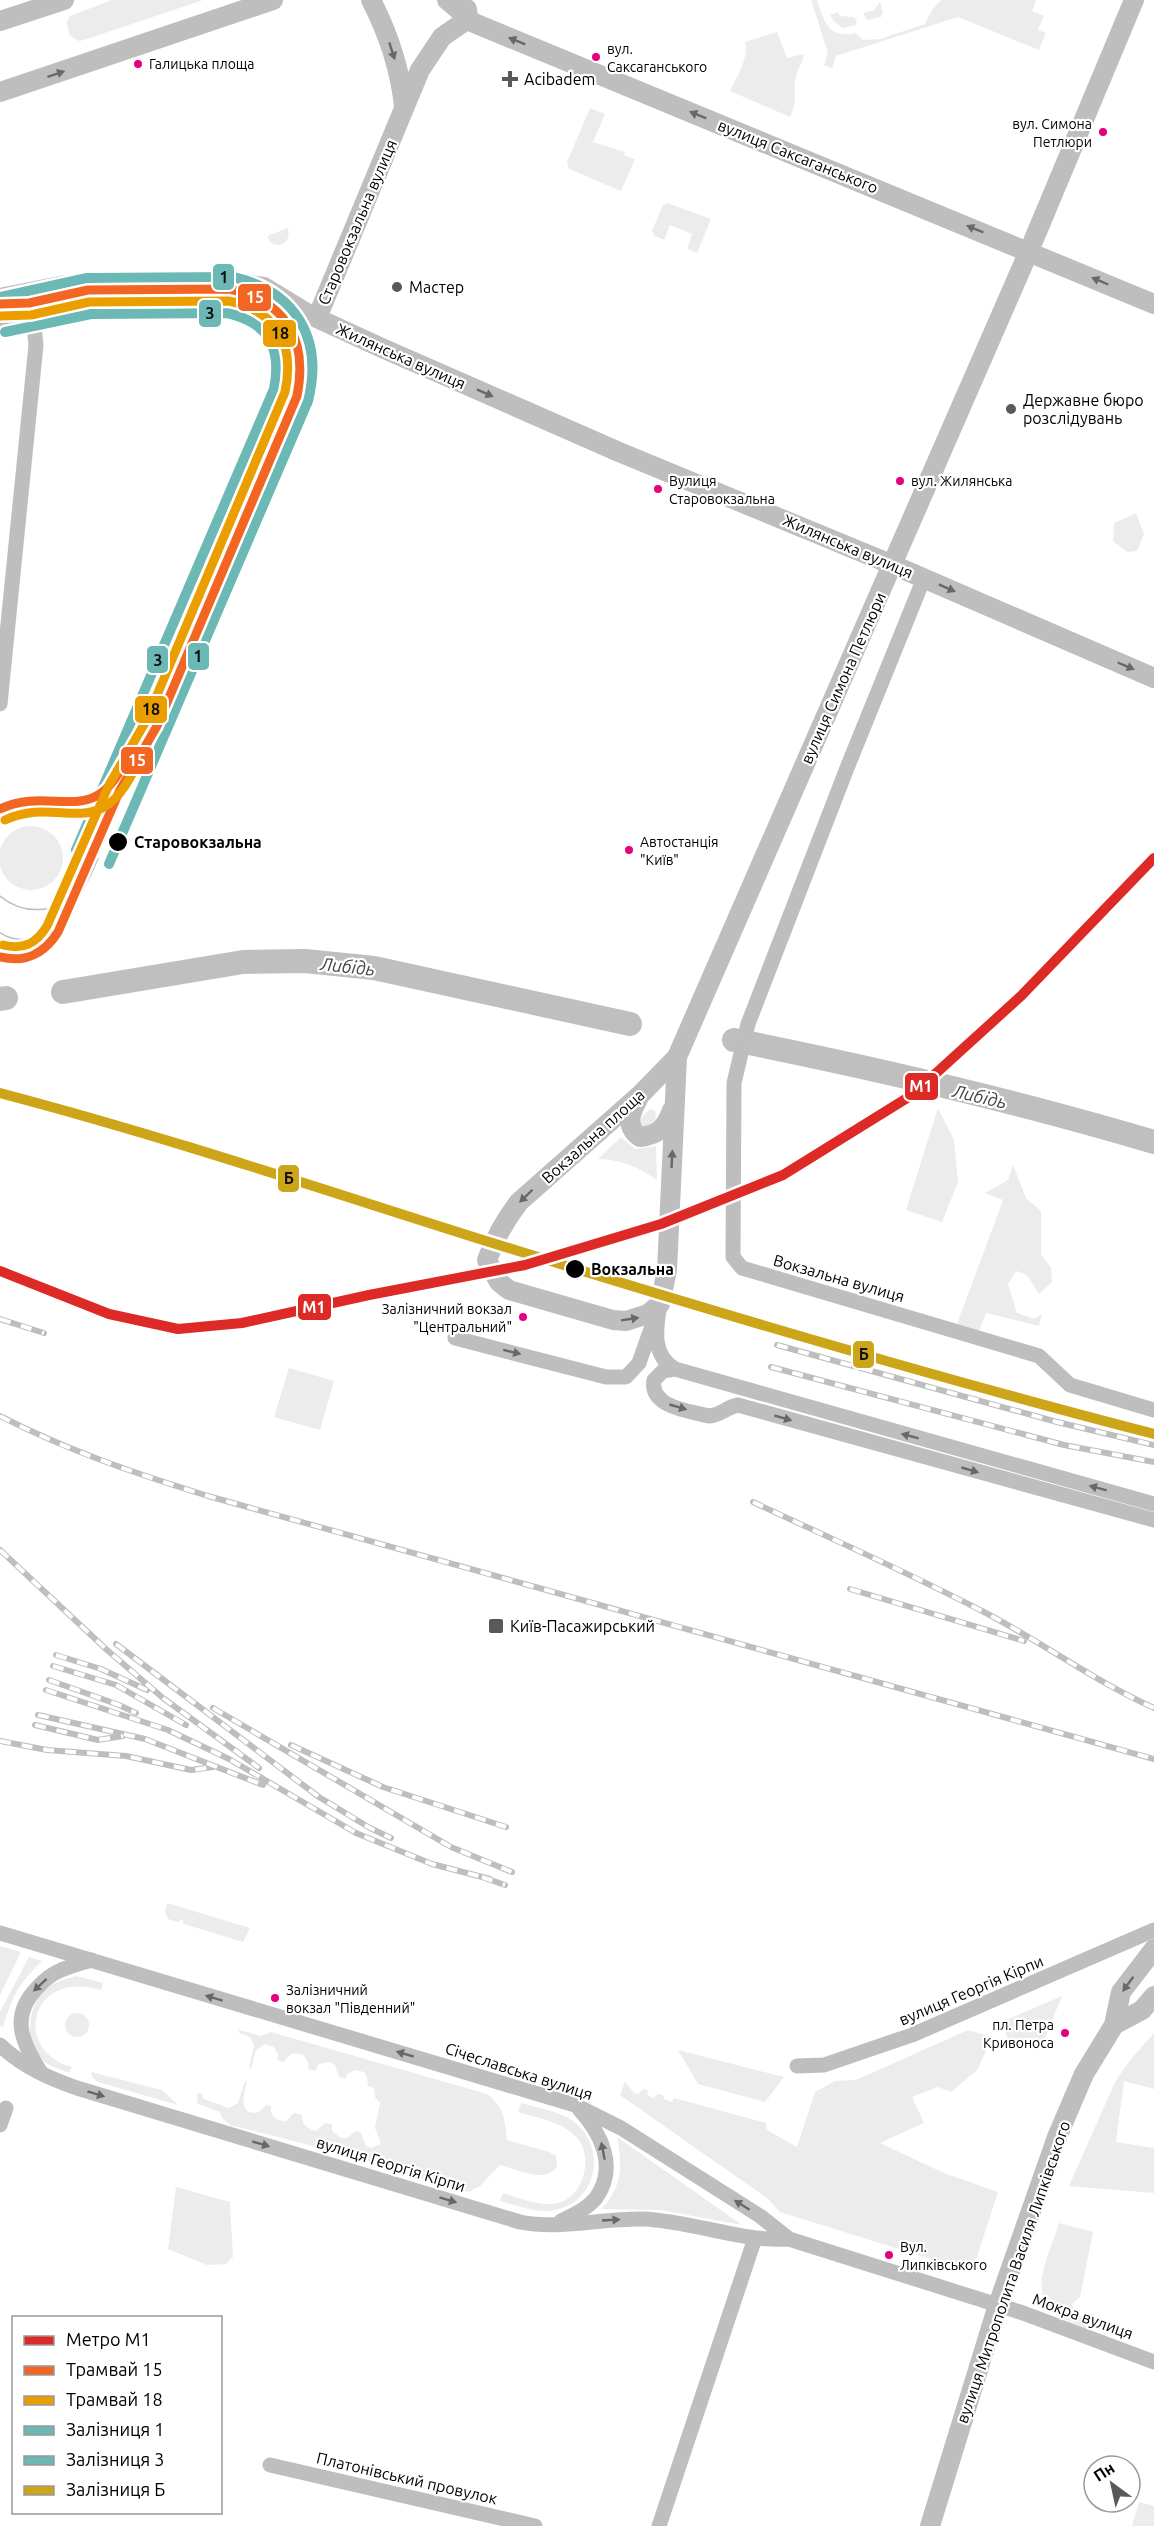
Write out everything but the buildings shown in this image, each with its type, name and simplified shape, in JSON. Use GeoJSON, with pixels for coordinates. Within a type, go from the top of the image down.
{"type":"FeatureCollection","features":[{"type":"Feature","properties":{"kind":"main road"},"geometry":{"type":"LineString","coordinates":[[0,21],[64,0]]}},
{"type":"Feature","properties":{"kind":"main road"},"geometry":{"type":"LineString","coordinates":[[0,92],[273,0]]}},
{"type":"Feature","properties":{"kind":"main road"},"geometry":{"type":"LineString","coordinates":[[371,0],[384,25],[397,66],[405,106]]}},
{"type":"Feature","properties":{"kind":"main road","name":"вулиця Саксаганського"},"geometry":{"type":"LineString","coordinates":[[447,0],[467,9],[474,23],[1154,304]]}},
{"type":"Feature","properties":{"kind":"main road","name":"вулиця Симона Петлюри"},"geometry":{"type":"LineString","coordinates":[[678,1057],[1029,251],[1134,0]]}},
{"type":"Feature","properties":{"kind":"main road","name":"Старовокзальна вулиця"},"geometry":{"type":"LineString","coordinates":[[313,316],[420,70],[435,45],[467,9]]}},
{"type":"Feature","properties":{"kind":"main road","name":"Жилянська вулиця"},"geometry":{"type":"LineString","coordinates":[[0,298],[60,286],[101,281],[223,281],[264,287],[313,316],[619,452],[924,578],[1154,678]]}},
{"type":"Feature","properties":{"kind":"main road","name":"Жилянська вулиця"},"geometry":{"type":"LineString","coordinates":[[0,326],[93,308],[232,309],[282,316],[313,316]]}},
{"type":"Feature","properties":{"kind":"main road"},"geometry":{"type":"LineString","coordinates":[[657,1313],[667,1270],[678,1057]]}},
{"type":"Feature","properties":{"kind":"main road","name":"Вокзальна площа"},"geometry":{"type":"LineString","coordinates":[[657,1313],[635,1319],[613,1320],[509,1290],[499,1282],[487,1260],[502,1226],[519,1202],[641,1094],[678,1057]]}},
{"type":"Feature","properties":{"kind":"main road"},"geometry":{"type":"LineString","coordinates":[[641,1094],[630,1113],[630,1124],[640,1137],[659,1133],[668,1122],[675,1101]]}},
{"type":"Feature","properties":{"kind":"main road","name":"вулиця Митрополита Василя Липківського"},"geometry":{"type":"LineString","coordinates":[[930,2526],[999,2305],[1057,2137],[1084,2074],[1114,2025],[1121,1992],[1154,1949]]}},
{"type":"Feature","properties":{"kind":"main road"},"geometry":{"type":"LineString","coordinates":[[1114,2025],[1142,2010],[1154,1996]]}},
{"type":"Feature","properties":{"kind":"street","name":"Старовокзальна вулиця"},"geometry":{"type":"LineString","coordinates":[[170,646],[288,373],[307,336],[313,316]]}},
{"type":"Feature","properties":{"kind":"street"},"geometry":{"type":"LineString","coordinates":[[0,704],[36,345],[33,318]]}},
{"type":"Feature","properties":{"kind":"street"},"geometry":{"type":"LineString","coordinates":[[142,770],[304,399],[309,376],[307,336]]}},
{"type":"Feature","properties":{"kind":"street","name":"вулиця Симона Петлюри"},"geometry":{"type":"LineString","coordinates":[[748,1024],[838,789],[924,578]]}},
{"type":"Feature","properties":{"kind":"street","name":"Вокзальна вулиця"},"geometry":{"type":"LineString","coordinates":[[748,1024],[734,1083],[733,1257],[742,1268],[1039,1356],[1070,1385],[1154,1410]]}},
{"type":"Feature","properties":{"kind":"street"},"geometry":{"type":"LineString","coordinates":[[455,1338],[606,1377],[626,1377],[639,1363],[648,1346],[657,1313]]}},
{"type":"Feature","properties":{"kind":"street"},"geometry":{"type":"LineString","coordinates":[[657,1313],[656,1335],[660,1355],[666,1364],[675,1369],[1154,1504]]}},
{"type":"Feature","properties":{"kind":"street"},"geometry":{"type":"LineString","coordinates":[[675,1369],[663,1371],[654,1380],[653,1392],[660,1401],[709,1416],[738,1405],[1154,1520]]}},
{"type":"Feature","properties":{"kind":"street"},"geometry":{"type":"LineString","coordinates":[[719,1383],[728,1390],[726,1408]]}},
{"type":"Feature","properties":{"kind":"street","name":"вулиця Георгія Кірпи"},"geometry":{"type":"LineString","coordinates":[[797,2066],[824,2065],[912,2035],[1154,1930]]}},
{"type":"Feature","properties":{"kind":"street","name":"Січеславська вулиця"},"geometry":{"type":"LineString","coordinates":[[0,1933],[575,2105],[611,2122],[760,2216],[789,2240],[999,2305]]}},
{"type":"Feature","properties":{"kind":"street"},"geometry":{"type":"LineString","coordinates":[[41,2074],[28,2054],[22,2037],[20,2023],[23,2008],[30,1995],[45,1979],[59,1971],[92,1960]]}},
{"type":"Feature","properties":{"kind":"street","name":"вулиця Георгія Кірпи"},"geometry":{"type":"LineString","coordinates":[[0,2045],[18,2061],[41,2074],[77,2088],[530,2224],[553,2225],[644,2219],[682,2223],[755,2238],[789,2240]]}},
{"type":"Feature","properties":{"kind":"street"},"geometry":{"type":"LineString","coordinates":[[553,2225],[581,2211],[595,2199],[602,2185],[606,2166],[598,2132],[575,2105]]}},
{"type":"Feature","properties":{"kind":"street"},"geometry":{"type":"LineString","coordinates":[[0,2125],[6,2108]]}},
{"type":"Feature","properties":{"kind":"street"},"geometry":{"type":"LineString","coordinates":[[659,2526],[755,2238]]}},
{"type":"Feature","properties":{"kind":"street","name":"Мокра вулиця"},"geometry":{"type":"LineString","coordinates":[[999,2305],[1154,2362]]}},
{"type":"Feature","properties":{"kind":"street","name":"Платонівський провулок"},"geometry":{"type":"LineString","coordinates":[[270,2465],[535,2526]]}},
{"type":"Feature","properties":{"kind":"shaded area"},"geometry":{"type":"Polygon","coordinates":[[[112,0],[203,0],[84,40],[79,41],[69,35],[67,22],[70,16],[112,0]]]}},
{"type":"Feature","properties":{"kind":"shaded area"},"geometry":{"type":"Polygon","coordinates":[[[811,0],[817,0],[825,22],[834,31],[847,34],[856,33],[863,40],[880,39],[925,24],[932,10],[941,0],[1034,0],[1036,1],[1032,11],[1044,16],[1038,30],[1046,33],[1039,50],[958,17],[836,56],[832,68],[824,65],[828,53],[811,0]]]}},
{"type":"Feature","properties":{"kind":"shaded area"},"geometry":{"type":"Polygon","coordinates":[[[880,2],[883,13],[881,17],[867,20],[863,13],[874,10],[880,2]]]}},
{"type":"Feature","properties":{"kind":"shaded area"},"geometry":{"type":"Polygon","coordinates":[[[838,12],[840,16],[854,17],[857,22],[855,25],[843,28],[834,22],[830,15],[838,12]]]}},
{"type":"Feature","properties":{"kind":"shaded area"},"geometry":{"type":"Polygon","coordinates":[[[777,32],[787,58],[804,54],[795,83],[795,101],[790,117],[730,91],[744,61],[745,42],[777,32]]]}},
{"type":"Feature","properties":{"kind":"shaded area"},"geometry":{"type":"Polygon","coordinates":[[[590,108],[605,114],[593,142],[625,152],[624,155],[635,159],[621,191],[569,169],[567,162],[590,108]]]}},
{"type":"Feature","properties":{"kind":"shaded area"},"geometry":{"type":"Polygon","coordinates":[[[667,203],[711,219],[697,253],[687,249],[692,234],[670,225],[664,240],[655,236],[652,231],[663,205],[667,203]]]}},
{"type":"Feature","properties":{"kind":"shaded area"},"geometry":{"type":"Polygon","coordinates":[[[288,228],[289,232],[285,242],[279,245],[271,243],[267,236],[288,228]]]}},
{"type":"Feature","properties":{"kind":"shaded area"},"geometry":{"type":"Polygon","coordinates":[[[1136,513],[1144,534],[1137,551],[1127,552],[1113,541],[1114,523],[1136,513]]]}},
{"type":"Feature","properties":{"kind":"shaded area"},"geometry":{"type":"Polygon","coordinates":[[[25,826],[37,826],[54,835],[61,846],[63,858],[61,870],[54,881],[37,890],[25,890],[13,885],[4,876],[-1,864],[-1,852],[4,840],[13,831],[25,826]]]}},
{"type":"Feature","properties":{"kind":"shaded area"},"geometry":{"type":"Polygon","coordinates":[[[938,1108],[954,1140],[958,1182],[942,1222],[906,1210],[938,1108]]]}},
{"type":"Feature","properties":{"kind":"shaded area"},"geometry":{"type":"Polygon","coordinates":[[[650,1109],[656,1111],[655,1123],[645,1128],[640,1122],[641,1118],[650,1109]]]}},
{"type":"Feature","properties":{"kind":"shaded area"},"geometry":{"type":"Polygon","coordinates":[[[621,1137],[635,1149],[656,1146],[657,1180],[629,1165],[598,1159],[621,1137]]]}},
{"type":"Feature","properties":{"kind":"shaded area"},"geometry":{"type":"Polygon","coordinates":[[[1013,1165],[1026,1198],[1041,1211],[1041,1254],[1051,1268],[1052,1282],[1039,1294],[1027,1275],[1016,1271],[1008,1284],[1017,1313],[1034,1319],[1042,1314],[1039,1326],[986,1313],[979,1331],[957,1324],[1003,1200],[985,1193],[1008,1180],[1013,1165]]]}},
{"type":"Feature","properties":{"kind":"shaded area"},"geometry":{"type":"Polygon","coordinates":[[[289,1368],[334,1381],[320,1430],[274,1417],[289,1368]]]}},
{"type":"Feature","properties":{"kind":"shaded area"},"geometry":{"type":"Polygon","coordinates":[[[167,1903],[250,1928],[243,1942],[184,1924],[182,1919],[178,1922],[168,1919],[165,1912],[167,1903]]]}},
{"type":"Feature","properties":{"kind":"shaded area"},"geometry":{"type":"Polygon","coordinates":[[[0,1946],[21,1952],[0,1995],[0,1946]]]}},
{"type":"Feature","properties":{"kind":"shaded area"},"geometry":{"type":"Polygon","coordinates":[[[29,1957],[42,1961],[27,1976],[13,1999],[3,2027],[0,2026],[0,2012],[29,1957]]]}},
{"type":"Feature","properties":{"kind":"shaded area"},"geometry":{"type":"Polygon","coordinates":[[[77,1976],[103,1983],[101,1990],[77,1987],[58,1991],[44,2001],[37,2015],[36,2030],[41,2045],[53,2058],[72,2067],[69,2073],[50,2065],[40,2057],[34,2048],[30,2027],[34,2006],[46,1989],[57,1982],[77,1976]]]}},
{"type":"Feature","properties":{"kind":"shaded area"},"geometry":{"type":"Polygon","coordinates":[[[1062,1996],[1040,2050],[1008,2039],[1001,2022],[1062,1996]]]}},
{"type":"Feature","properties":{"kind":"shaded area"},"geometry":{"type":"Polygon","coordinates":[[[77,2013],[86,2016],[89,2025],[86,2034],[77,2037],[68,2034],[65,2025],[68,2016],[77,2013]]]}},
{"type":"Feature","properties":{"kind":"shaded area"},"geometry":{"type":"Polygon","coordinates":[[[239,2030],[261,2036],[271,2032],[487,2094],[500,2109],[507,2140],[549,2152],[556,2156],[557,2166],[552,2172],[539,2175],[500,2165],[479,2187],[468,2192],[325,2149],[230,2125],[222,2118],[220,2112],[198,2104],[197,2094],[201,2093],[204,2099],[229,2108],[238,2103],[245,2081],[247,2081],[244,2103],[247,2111],[259,2112],[266,2105],[271,2106],[273,2115],[279,2120],[286,2121],[294,2113],[302,2115],[303,2123],[311,2130],[316,2131],[325,2123],[332,2124],[332,2131],[341,2138],[347,2138],[356,2131],[361,2133],[366,2146],[371,2148],[381,2144],[375,2128],[380,2103],[375,2097],[374,2088],[368,2086],[364,2072],[355,2070],[347,2074],[345,2079],[339,2077],[335,2065],[329,2062],[319,2064],[315,2071],[308,2069],[309,2064],[304,2056],[298,2054],[290,2055],[284,2062],[277,2060],[278,2054],[274,2047],[265,2044],[256,2050],[251,2069],[249,2068],[254,2045],[250,2037],[239,2033],[239,2030]]]}},
{"type":"Feature","properties":{"kind":"shaded area"},"geometry":{"type":"Polygon","coordinates":[[[968,2030],[992,2037],[978,2069],[951,2092],[938,2087],[912,2097],[924,2123],[880,2143],[944,2173],[998,2192],[974,2266],[966,2270],[780,2212],[767,2198],[620,2095],[625,2082],[634,2093],[638,2094],[643,2089],[648,2090],[647,2094],[653,2098],[658,2094],[663,2095],[664,2099],[672,2102],[674,2098],[766,2123],[767,2130],[797,2147],[815,2092],[835,2081],[856,2080],[968,2030]]]}},
{"type":"Feature","properties":{"kind":"shaded area"},"geometry":{"type":"Polygon","coordinates":[[[1154,2033],[1154,2089],[1124,2081],[1116,2142],[1154,2148],[1154,2193],[1069,2186],[1115,2082],[1130,2060],[1154,2033]]]}},
{"type":"Feature","properties":{"kind":"shaded area"},"geometry":{"type":"Polygon","coordinates":[[[678,2050],[784,2077],[765,2102],[698,2084],[678,2050]]]}},
{"type":"Feature","properties":{"kind":"shaded area"},"geometry":{"type":"Polygon","coordinates":[[[91,2072],[162,2090],[178,2105],[98,2082],[92,2077],[91,2072]]]}},
{"type":"Feature","properties":{"kind":"shaded area"},"geometry":{"type":"Polygon","coordinates":[[[521,2103],[555,2112],[573,2121],[584,2131],[590,2143],[594,2156],[590,2183],[583,2194],[572,2203],[559,2209],[544,2211],[500,2201],[503,2193],[528,2201],[553,2204],[572,2195],[583,2178],[585,2157],[577,2138],[557,2124],[518,2112],[521,2103]]]}},
{"type":"Feature","properties":{"kind":"shaded area"},"geometry":{"type":"Polygon","coordinates":[[[617,2137],[742,2225],[660,2210],[601,2209],[613,2193],[619,2176],[620,2157],[617,2137]]]}},
{"type":"Feature","properties":{"kind":"shaded area"},"geometry":{"type":"Polygon","coordinates":[[[176,2187],[230,2202],[233,2257],[226,2264],[207,2265],[168,2249],[176,2187]]]}},
{"type":"Feature","properties":{"kind":"shaded area"},"geometry":{"type":"Polygon","coordinates":[[[1059,2223],[1093,2232],[1080,2297],[1072,2304],[1077,2316],[1092,2319],[1089,2330],[1052,2311],[1045,2302],[1042,2292],[1044,2268],[1059,2223]]]}},
{"type":"Feature","properties":{"kind":"shaded area"},"geometry":{"type":"Polygon","coordinates":[[[1142,2503],[1154,2506],[1154,2526],[1132,2526],[1136,2514],[1142,2514],[1142,2503]]]}},
{"type":"Feature","properties":{"kind":"waterway","name":"Либідь"},"geometry":{"type":"LineString","coordinates":[[63,992],[243,962],[305,961],[374,968],[630,1024]]}},
{"type":"Feature","properties":{"kind":"waterway","name":"Либідь"},"geometry":{"type":"LineString","coordinates":[[0,999],[6,998]]}},
{"type":"Feature","properties":{"kind":"waterway","name":"Либідь"},"geometry":{"type":"LineString","coordinates":[[734,1040],[945,1086],[1154,1142]]}},
{"type":"Feature","properties":{"kind":"tram line","name":"15"},"geometry":{"type":"LineString","coordinates":[[0,304],[29,303],[88,290],[230,289],[266,303],[289,326],[296,341],[300,376],[297,396],[157,726],[120,790],[58,932],[47,946],[34,955],[18,959],[0,957]]}},
{"type":"Feature","properties":{"kind":"tram line","name":"18"},"geometry":{"type":"LineString","coordinates":[[0,316],[31,315],[89,302],[229,301],[246,306],[271,322],[285,345],[287,359],[285,392],[146,721],[109,785],[47,926],[34,941],[28,944],[17,947],[3,945]]}},
{"type":"Feature","properties":{"kind":"tram line","name":"15"},"geometry":{"type":"LineString","coordinates":[[0,809],[19,803],[38,801],[86,800],[100,794],[114,781],[126,759]]}},
{"type":"Feature","properties":{"kind":"tram line","name":"18"},"geometry":{"type":"LineString","coordinates":[[5,820],[25,814],[44,812],[94,811],[109,804],[123,789],[137,764]]}},
{"type":"Feature","properties":{"kind":"tram line"},"geometry":{"type":"LineString","coordinates":[[0,821],[24,808],[70,803]]}},
{"type":"Feature","properties":{"kind":"tram line"},"geometry":{"type":"LineString","coordinates":[[0,896],[10,903],[32,909],[43,909],[65,903],[83,888],[98,859]]}},
{"type":"Feature","properties":{"kind":"tram line"},"geometry":{"type":"LineString","coordinates":[[0,933],[18,939],[36,937],[52,928],[66,915]]}},
{"type":"Feature","properties":{"kind":"railway"},"geometry":{"type":"LineString","coordinates":[[0,1319],[44,1333]]}},
{"type":"Feature","properties":{"kind":"railway"},"geometry":{"type":"LineString","coordinates":[[777,1345],[1057,1422],[1154,1445]]}},
{"type":"Feature","properties":{"kind":"railway"},"geometry":{"type":"LineString","coordinates":[[771,1367],[1064,1445],[1154,1462]]}},
{"type":"Feature","properties":{"kind":"railway"},"geometry":{"type":"LineString","coordinates":[[0,1416],[50,1440],[208,1496],[1154,1759]]}},
{"type":"Feature","properties":{"kind":"railway"},"geometry":{"type":"LineString","coordinates":[[753,1502],[984,1612],[1110,1686],[1154,1708]]}},
{"type":"Feature","properties":{"kind":"railway"},"geometry":{"type":"LineString","coordinates":[[0,1550],[107,1650],[163,1698],[259,1768]]}},
{"type":"Feature","properties":{"kind":"railway"},"geometry":{"type":"LineString","coordinates":[[850,1589],[1024,1641]]}},
{"type":"Feature","properties":{"kind":"railway"},"geometry":{"type":"LineString","coordinates":[[116,1644],[319,1797],[391,1838]]}},
{"type":"Feature","properties":{"kind":"railway"},"geometry":{"type":"LineString","coordinates":[[56,1655],[101,1669],[147,1690]]}},
{"type":"Feature","properties":{"kind":"railway"},"geometry":{"type":"LineString","coordinates":[[53,1666],[116,1685],[186,1725]]}},
{"type":"Feature","properties":{"kind":"railway"},"geometry":{"type":"LineString","coordinates":[[49,1680],[136,1713]]}},
{"type":"Feature","properties":{"kind":"railway"},"geometry":{"type":"LineString","coordinates":[[46,1690],[168,1730],[229,1759],[356,1833],[432,1864],[490,1879]]}},
{"type":"Feature","properties":{"kind":"railway"},"geometry":{"type":"LineString","coordinates":[[213,1708],[451,1847],[512,1872]]}},
{"type":"Feature","properties":{"kind":"railway"},"geometry":{"type":"LineString","coordinates":[[38,1715],[145,1739],[263,1785]]}},
{"type":"Feature","properties":{"kind":"railway"},"geometry":{"type":"LineString","coordinates":[[35,1725],[98,1740],[123,1736]]}},
{"type":"Feature","properties":{"kind":"railway"},"geometry":{"type":"LineString","coordinates":[[0,1741],[47,1750],[126,1756],[191,1770],[213,1767]]}},
{"type":"Feature","properties":{"kind":"railway"},"geometry":{"type":"LineString","coordinates":[[291,1745],[383,1787],[506,1827]]}},
{"type":"Feature","properties":{"kind":"railway"},"geometry":{"type":"LineString","coordinates":[[482,1877],[505,1885]]}},
{"type":"Feature","properties":{"kind":"metro line","name":"M1"},"geometry":{"type":"LineString","coordinates":[[0,1271],[109,1314],[178,1329],[242,1323],[369,1295],[525,1265],[661,1224],[783,1175],[912,1095],[1021,996],[1154,858]]}},
{"type":"Feature","properties":{"kind":"rail line","name":"1"},"geometry":{"type":"LineString","coordinates":[[0,297],[87,278],[233,277],[273,293],[288,306],[300,321],[308,338],[312,357],[312,378],[308,401],[109,864]]}},
{"type":"Feature","properties":{"kind":"rail line","name":"3"},"geometry":{"type":"LineString","coordinates":[[5,332],[91,314],[227,313],[241,317],[262,330],[274,350],[276,362],[274,389],[76,850]]}},
{"type":"Feature","properties":{"kind":"rail line","name":"Б"},"geometry":{"type":"LineString","coordinates":[[0,1093],[183,1145],[735,1317],[902,1366],[1154,1434]]}},
{"type":"Feature","properties":{"kind":"place","name":"вул. Саксаганського"},"geometry":{"type":"Point","coordinates":[596,57]}},
{"type":"Feature","properties":{"kind":"place","name":"Галицька площа"},"geometry":{"type":"Point","coordinates":[138,64]}},
{"type":"Feature","properties":{"kind":"place","name":"Acibadem"},"geometry":{"type":"Point","coordinates":[510,79]}},
{"type":"Feature","properties":{"kind":"place","name":"вул. Симона Петлюри"},"geometry":{"type":"Point","coordinates":[1103,132]}},
{"type":"Feature","properties":{"kind":"place","name":"Мастер"},"geometry":{"type":"Point","coordinates":[397,287]}},
{"type":"Feature","properties":{"kind":"place","name":"Державне бюро розслідувань"},"geometry":{"type":"Point","coordinates":[1011,409]}},
{"type":"Feature","properties":{"kind":"place","name":"вул. Жилянська"},"geometry":{"type":"Point","coordinates":[900,481]}},
{"type":"Feature","properties":{"kind":"place","name":"Вулиця Старовокзальна"},"geometry":{"type":"Point","coordinates":[658,489]}},
{"type":"Feature","properties":{"kind":"place","name":"Старовокзальна"},"geometry":{"type":"Point","coordinates":[118,842]}},
{"type":"Feature","properties":{"kind":"place","name":"Автостанція \"Київ\""},"geometry":{"type":"Point","coordinates":[629,850]}},
{"type":"Feature","properties":{"kind":"place","name":"Вокзальна"},"geometry":{"type":"Point","coordinates":[575,1269]}},
{"type":"Feature","properties":{"kind":"place","name":"Залізничний вокзал \"Центральний\""},"geometry":{"type":"Point","coordinates":[523,1317]}},
{"type":"Feature","properties":{"kind":"place","name":"Київ-Пасажирський"},"geometry":{"type":"Point","coordinates":[496,1626]}},
{"type":"Feature","properties":{"kind":"place","name":"Залізничний вокзал \"Південний\""},"geometry":{"type":"Point","coordinates":[275,1998]}},
{"type":"Feature","properties":{"kind":"place","name":"пл. Петра Кривоноса"},"geometry":{"type":"Point","coordinates":[1065,2033]}},
{"type":"Feature","properties":{"kind":"place","name":"Вул. Липківського"},"geometry":{"type":"Point","coordinates":[889,2255]}}]}
